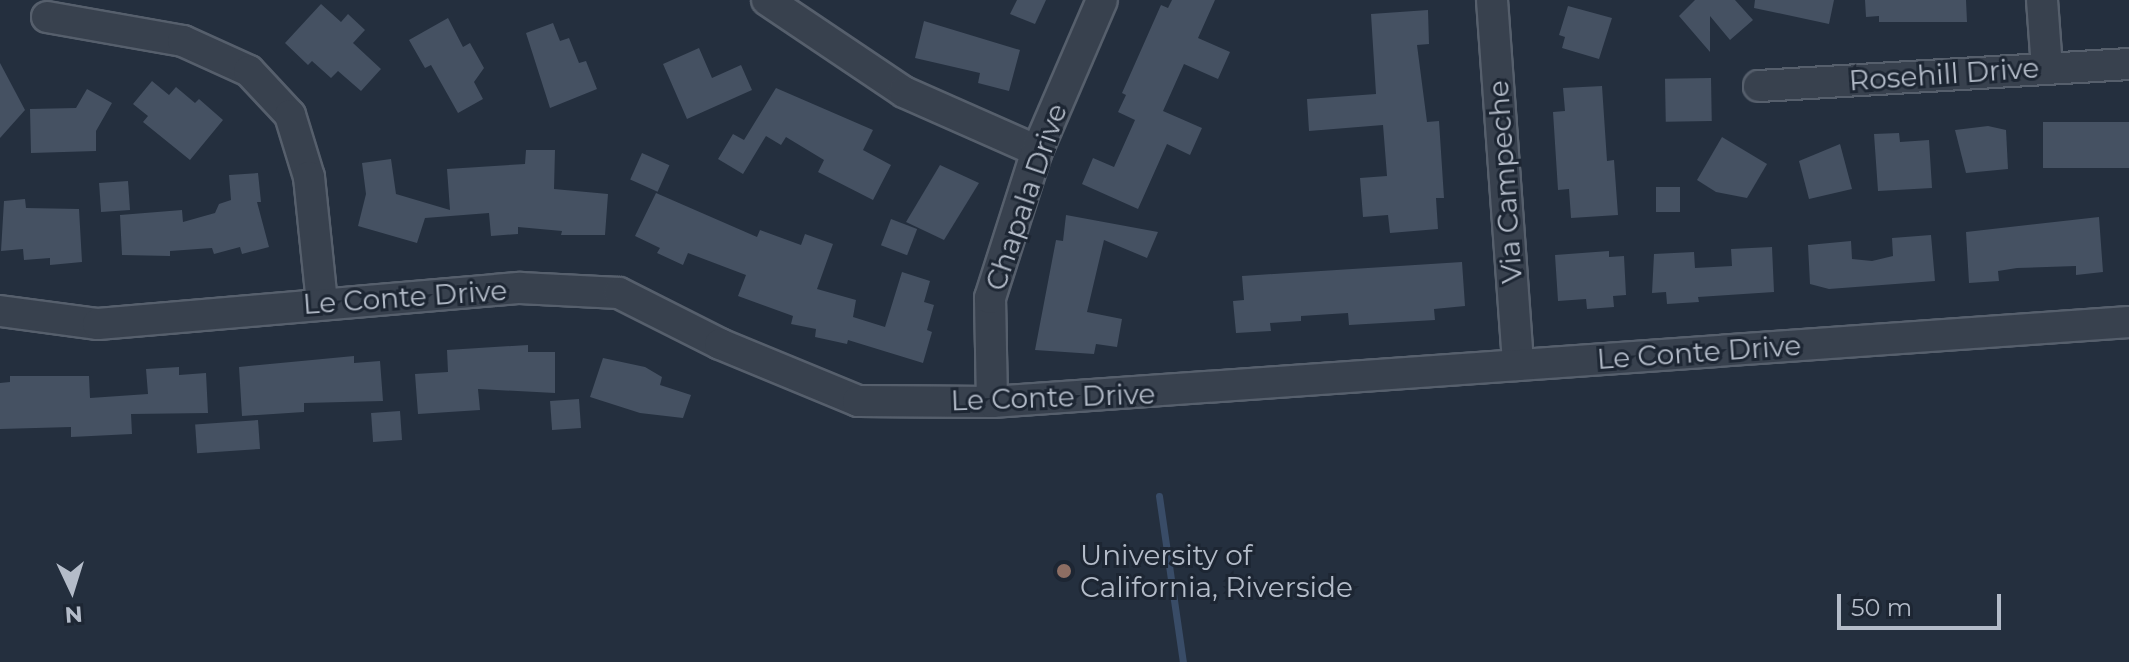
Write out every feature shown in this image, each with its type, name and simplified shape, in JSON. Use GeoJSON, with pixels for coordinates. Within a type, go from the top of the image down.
{"type":"FeatureCollection","features":[{"type":"Feature","properties":{"kind":"street"},"geometry":{"type":"LineString","coordinates":[[767,0],[904,92],[1037,151]]}},
{"type":"Feature","properties":{"kind":"street","name":"Chapala Drive"},"geometry":{"type":"LineString","coordinates":[[992,402],[990,298],[1037,151],[1102,0]]}},
{"type":"Feature","properties":{"kind":"street","name":"Via Campeche"},"geometry":{"type":"LineString","coordinates":[[1492,0],[1518,365]]}},
{"type":"Feature","properties":{"kind":"street"},"geometry":{"type":"LineString","coordinates":[[2042,0],[2047,68]]}},
{"type":"Feature","properties":{"kind":"street"},"geometry":{"type":"LineString","coordinates":[[47,17],[183,41],[249,71],[290,115],[309,177],[322,303]]}},
{"type":"Feature","properties":{"kind":"street","name":"Rosehill Drive"},"geometry":{"type":"LineString","coordinates":[[1759,86],[2129,64]]}},
{"type":"Feature","properties":{"kind":"street","name":"Le Conte Drive"},"geometry":{"type":"LineString","coordinates":[[0,311],[98,324],[520,288],[619,293],[720,344],[858,401],[992,402],[2129,322]]}},
{"type":"Feature","properties":{"kind":"building"},"geometry":{"type":"Polygon","coordinates":[[[1017,0],[1046,0],[1035,24],[1010,14],[1017,0]]]}},
{"type":"Feature","properties":{"kind":"building"},"geometry":{"type":"Polygon","coordinates":[[[1172,0],[1215,0],[1198,38],[1230,52],[1218,79],[1184,64],[1163,111],[1202,128],[1190,155],[1167,144],[1138,209],[1082,184],[1093,158],[1114,167],[1135,120],[1118,112],[1126,95],[1122,93],[1161,5],[1168,8],[1172,0]]]}},
{"type":"Feature","properties":{"kind":"building"},"geometry":{"type":"Polygon","coordinates":[[[1695,0],[1735,0],[1753,20],[1730,40],[1710,16],[1710,52],[1679,16],[1695,0]]]}},
{"type":"Feature","properties":{"kind":"building"},"geometry":{"type":"Polygon","coordinates":[[[1755,0],[1834,0],[1829,24],[1754,8],[1755,0]]]}},
{"type":"Feature","properties":{"kind":"building"},"geometry":{"type":"Polygon","coordinates":[[[1865,0],[1966,0],[1967,22],[1879,22],[1879,16],[1866,17],[1865,0]]]}},
{"type":"Feature","properties":{"kind":"building"},"geometry":{"type":"Polygon","coordinates":[[[321,4],[341,22],[348,14],[365,30],[353,43],[381,69],[361,91],[338,71],[331,78],[312,61],[308,65],[285,43],[321,4]]]}},
{"type":"Feature","properties":{"kind":"building"},"geometry":{"type":"Polygon","coordinates":[[[1568,6],[1612,18],[1599,59],[1562,48],[1565,37],[1559,35],[1568,6]]]}},
{"type":"Feature","properties":{"kind":"building"},"geometry":{"type":"Polygon","coordinates":[[[1428,10],[1429,44],[1417,45],[1427,122],[1439,121],[1444,198],[1436,198],[1438,229],[1390,233],[1388,215],[1363,217],[1360,178],[1387,176],[1383,125],[1309,131],[1307,99],[1376,94],[1371,14],[1428,10]]]}},
{"type":"Feature","properties":{"kind":"building"},"geometry":{"type":"Polygon","coordinates":[[[448,18],[463,47],[470,43],[484,68],[474,82],[483,99],[458,113],[431,65],[425,68],[409,40],[448,18]]]}},
{"type":"Feature","properties":{"kind":"building"},"geometry":{"type":"Polygon","coordinates":[[[924,21],[1020,50],[1009,91],[978,83],[980,73],[915,58],[924,21]]]}},
{"type":"Feature","properties":{"kind":"building"},"geometry":{"type":"Polygon","coordinates":[[[553,23],[560,41],[569,38],[579,63],[586,61],[597,89],[550,108],[526,33],[553,23]]]}},
{"type":"Feature","properties":{"kind":"building"},"geometry":{"type":"Polygon","coordinates":[[[699,48],[712,78],[741,65],[752,90],[687,119],[663,64],[699,48]]]}},
{"type":"Feature","properties":{"kind":"building"},"geometry":{"type":"Polygon","coordinates":[[[0,63],[25,110],[0,138],[0,63]]]}},
{"type":"Feature","properties":{"kind":"building"},"geometry":{"type":"Polygon","coordinates":[[[1711,78],[1712,121],[1666,122],[1665,79],[1711,78]]]}},
{"type":"Feature","properties":{"kind":"building"},"geometry":{"type":"Polygon","coordinates":[[[152,81],[169,95],[176,87],[195,103],[199,99],[223,120],[190,160],[143,122],[148,116],[133,104],[152,81]]]}},
{"type":"Feature","properties":{"kind":"building"},"geometry":{"type":"Polygon","coordinates":[[[1602,86],[1607,161],[1614,160],[1618,215],[1571,218],[1569,189],[1558,190],[1553,112],[1565,111],[1563,88],[1602,86]]]}},
{"type":"Feature","properties":{"kind":"building"},"geometry":{"type":"Polygon","coordinates":[[[776,88],[873,130],[863,150],[891,165],[873,200],[818,172],[824,160],[786,137],[781,145],[766,136],[743,174],[718,159],[733,134],[744,140],[776,88]]]}},
{"type":"Feature","properties":{"kind":"building"},"geometry":{"type":"Polygon","coordinates":[[[87,89],[112,103],[96,131],[96,151],[31,153],[30,109],[76,108],[87,89]]]}},
{"type":"Feature","properties":{"kind":"building"},"geometry":{"type":"Polygon","coordinates":[[[2043,122],[2129,122],[2129,168],[2043,168],[2043,122]]]}},
{"type":"Feature","properties":{"kind":"building"},"geometry":{"type":"Polygon","coordinates":[[[1988,126],[2006,130],[2008,169],[1966,173],[1955,130],[1988,126]]]}},
{"type":"Feature","properties":{"kind":"building"},"geometry":{"type":"Polygon","coordinates":[[[1899,133],[1900,142],[1929,140],[1932,188],[1878,191],[1874,134],[1899,133]]]}},
{"type":"Feature","properties":{"kind":"building"},"geometry":{"type":"Polygon","coordinates":[[[1722,137],[1767,164],[1747,198],[1716,192],[1697,180],[1722,137]]]}},
{"type":"Feature","properties":{"kind":"building"},"geometry":{"type":"Polygon","coordinates":[[[1840,144],[1852,189],[1809,199],[1799,161],[1840,144]]]}},
{"type":"Feature","properties":{"kind":"building"},"geometry":{"type":"Polygon","coordinates":[[[526,150],[555,150],[554,189],[608,194],[605,235],[561,235],[562,231],[518,227],[518,234],[491,236],[489,213],[425,218],[417,243],[358,226],[366,194],[362,163],[391,159],[396,194],[450,210],[447,169],[525,164],[526,150]]]}},
{"type":"Feature","properties":{"kind":"building"},"geometry":{"type":"Polygon","coordinates":[[[642,153],[669,165],[658,192],[630,179],[642,153]]]}},
{"type":"Feature","properties":{"kind":"building"},"geometry":{"type":"Polygon","coordinates":[[[940,165],[979,183],[944,240],[906,222],[940,165]]]}},
{"type":"Feature","properties":{"kind":"building"},"geometry":{"type":"Polygon","coordinates":[[[258,173],[261,202],[257,202],[269,247],[242,254],[240,247],[214,254],[212,248],[170,251],[170,256],[122,255],[120,215],[182,210],[183,222],[215,213],[219,204],[231,200],[229,175],[258,173]]]}},
{"type":"Feature","properties":{"kind":"building"},"geometry":{"type":"Polygon","coordinates":[[[128,181],[130,210],[101,212],[99,183],[128,181]]]}},
{"type":"Feature","properties":{"kind":"building"},"geometry":{"type":"Polygon","coordinates":[[[1656,187],[1680,187],[1680,212],[1656,212],[1656,187]]]}},
{"type":"Feature","properties":{"kind":"building"},"geometry":{"type":"Polygon","coordinates":[[[656,193],[757,237],[760,230],[801,245],[805,234],[833,244],[817,289],[856,300],[853,317],[885,327],[902,272],[930,281],[924,302],[934,305],[927,330],[932,332],[923,363],[848,340],[847,344],[815,337],[816,329],[791,324],[793,316],[738,296],[746,275],[688,253],[683,265],[657,253],[660,248],[635,236],[656,193]]]}},
{"type":"Feature","properties":{"kind":"building"},"geometry":{"type":"Polygon","coordinates":[[[25,199],[26,208],[79,209],[82,262],[50,265],[50,258],[24,260],[23,249],[1,251],[4,201],[25,199]]]}},
{"type":"Feature","properties":{"kind":"building"},"geometry":{"type":"Polygon","coordinates":[[[1066,215],[1158,232],[1147,258],[1104,240],[1087,312],[1122,319],[1117,347],[1096,344],[1094,354],[1035,350],[1056,240],[1063,241],[1066,215]]]}},
{"type":"Feature","properties":{"kind":"building"},"geometry":{"type":"Polygon","coordinates":[[[2099,217],[2103,272],[2076,275],[2076,266],[2017,268],[1998,271],[1999,281],[1969,283],[1966,232],[2099,217]]]}},
{"type":"Feature","properties":{"kind":"building"},"geometry":{"type":"Polygon","coordinates":[[[891,219],[917,229],[907,255],[881,245],[891,219]]]}},
{"type":"Feature","properties":{"kind":"building"},"geometry":{"type":"Polygon","coordinates":[[[1931,235],[1935,281],[1829,289],[1810,284],[1808,245],[1851,241],[1852,259],[1872,261],[1893,256],[1892,238],[1931,235]]]}},
{"type":"Feature","properties":{"kind":"building"},"geometry":{"type":"Polygon","coordinates":[[[1772,247],[1774,292],[1698,297],[1699,302],[1667,304],[1666,292],[1652,293],[1654,254],[1694,252],[1695,268],[1732,266],[1731,249],[1772,247]]]}},
{"type":"Feature","properties":{"kind":"building"},"geometry":{"type":"Polygon","coordinates":[[[1609,251],[1609,257],[1624,256],[1626,295],[1613,296],[1614,307],[1587,309],[1586,299],[1558,301],[1555,255],[1609,251]]]}},
{"type":"Feature","properties":{"kind":"building"},"geometry":{"type":"Polygon","coordinates":[[[1462,262],[1465,306],[1434,309],[1435,320],[1349,325],[1348,313],[1301,316],[1301,321],[1270,323],[1271,331],[1236,333],[1233,301],[1244,300],[1242,276],[1462,262]]]}},
{"type":"Feature","properties":{"kind":"building"},"geometry":{"type":"Polygon","coordinates":[[[528,345],[528,352],[555,352],[555,393],[478,389],[480,410],[418,414],[415,374],[448,372],[447,350],[528,345]]]}},
{"type":"Feature","properties":{"kind":"building"},"geometry":{"type":"Polygon","coordinates":[[[354,356],[354,363],[380,361],[383,401],[304,403],[304,412],[242,416],[239,367],[354,356]]]}},
{"type":"Feature","properties":{"kind":"building"},"geometry":{"type":"Polygon","coordinates":[[[603,358],[645,367],[662,377],[660,385],[691,395],[683,418],[640,413],[590,397],[603,358]]]}},
{"type":"Feature","properties":{"kind":"building"},"geometry":{"type":"Polygon","coordinates":[[[179,367],[179,375],[206,373],[208,413],[131,414],[132,434],[71,437],[71,427],[0,429],[0,383],[10,382],[10,376],[89,376],[90,398],[148,394],[146,369],[179,367]]]}},
{"type":"Feature","properties":{"kind":"building"},"geometry":{"type":"Polygon","coordinates":[[[579,399],[581,428],[552,430],[550,401],[579,399]]]}},
{"type":"Feature","properties":{"kind":"building"},"geometry":{"type":"Polygon","coordinates":[[[400,411],[402,440],[373,442],[371,413],[400,411]]]}},
{"type":"Feature","properties":{"kind":"building"},"geometry":{"type":"Polygon","coordinates":[[[258,420],[260,449],[197,453],[195,424],[258,420]]]}},
{"type":"Feature","properties":{"kind":"waterway"},"geometry":{"type":"LineString","coordinates":[[1159,496],[1183,662]]}},
{"type":"Feature","properties":{"kind":"place","name":"University of California, Riverside"},"geometry":{"type":"Point","coordinates":[1064,571]}}]}
